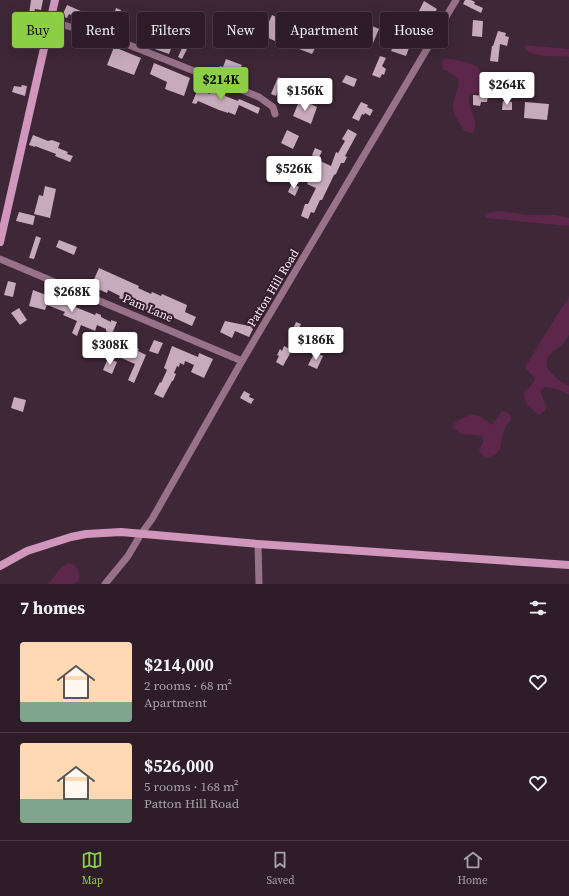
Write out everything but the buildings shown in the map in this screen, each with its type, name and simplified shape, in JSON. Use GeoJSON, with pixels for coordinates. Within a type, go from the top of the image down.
{"type":"FeatureCollection","features":[{"type":"Feature","properties":{"kind":"main road"},"geometry":{"type":"LineString","coordinates":[[52,12],[55,0]]}},
{"type":"Feature","properties":{"kind":"main road"},"geometry":{"type":"LineString","coordinates":[[0,242],[44,48]]}},
{"type":"Feature","properties":{"kind":"main road"},"geometry":{"type":"LineString","coordinates":[[0,566],[27,551],[71,536],[121,532],[258,544],[569,565]]}},
{"type":"Feature","properties":{"kind":"street","name":"Patton Hill Road"},"geometry":{"type":"LineString","coordinates":[[105,584],[132,550],[152,519],[242,360],[456,0]]}},
{"type":"Feature","properties":{"kind":"street"},"geometry":{"type":"LineString","coordinates":[[64,24],[99,33],[259,97],[273,107],[275,114]]}},
{"type":"Feature","properties":{"kind":"street","name":"Pam Lane"},"geometry":{"type":"LineString","coordinates":[[0,259],[242,360]]}},
{"type":"Feature","properties":{"kind":"street"},"geometry":{"type":"LineString","coordinates":[[258,544],[259,584]]}},
{"type":"Feature","properties":{"kind":"shaded area"},"geometry":{"type":"Polygon","coordinates":[[[526,45],[569,49],[569,57],[538,55],[527,51],[524,47],[526,45]]]}},
{"type":"Feature","properties":{"kind":"shaded area"},"geometry":{"type":"Polygon","coordinates":[[[443,60],[462,61],[477,67],[490,89],[488,93],[485,94],[471,93],[469,95],[470,105],[475,119],[475,128],[473,133],[467,132],[463,129],[454,113],[453,104],[459,82],[455,76],[443,69],[443,60]]]}},
{"type":"Feature","properties":{"kind":"shaded area"},"geometry":{"type":"Polygon","coordinates":[[[499,211],[529,215],[556,215],[569,218],[569,226],[496,219],[485,216],[487,213],[499,211]]]}},
{"type":"Feature","properties":{"kind":"shaded area"},"geometry":{"type":"Polygon","coordinates":[[[569,295],[569,335],[563,344],[550,354],[546,364],[548,369],[555,377],[569,386],[569,395],[557,389],[545,387],[540,391],[547,407],[544,412],[539,415],[526,403],[525,400],[524,392],[531,386],[535,379],[525,367],[560,310],[568,300],[569,295]]]}},
{"type":"Feature","properties":{"kind":"shaded area"},"geometry":{"type":"Polygon","coordinates":[[[502,411],[509,413],[511,420],[504,430],[500,449],[496,454],[486,458],[479,449],[483,442],[482,436],[461,434],[452,427],[464,417],[473,415],[477,415],[492,425],[502,411]]]}},
{"type":"Feature","properties":{"kind":"shaded area"},"geometry":{"type":"Polygon","coordinates":[[[68,563],[78,569],[80,575],[79,580],[74,584],[48,584],[60,569],[68,563]]]}}]}
